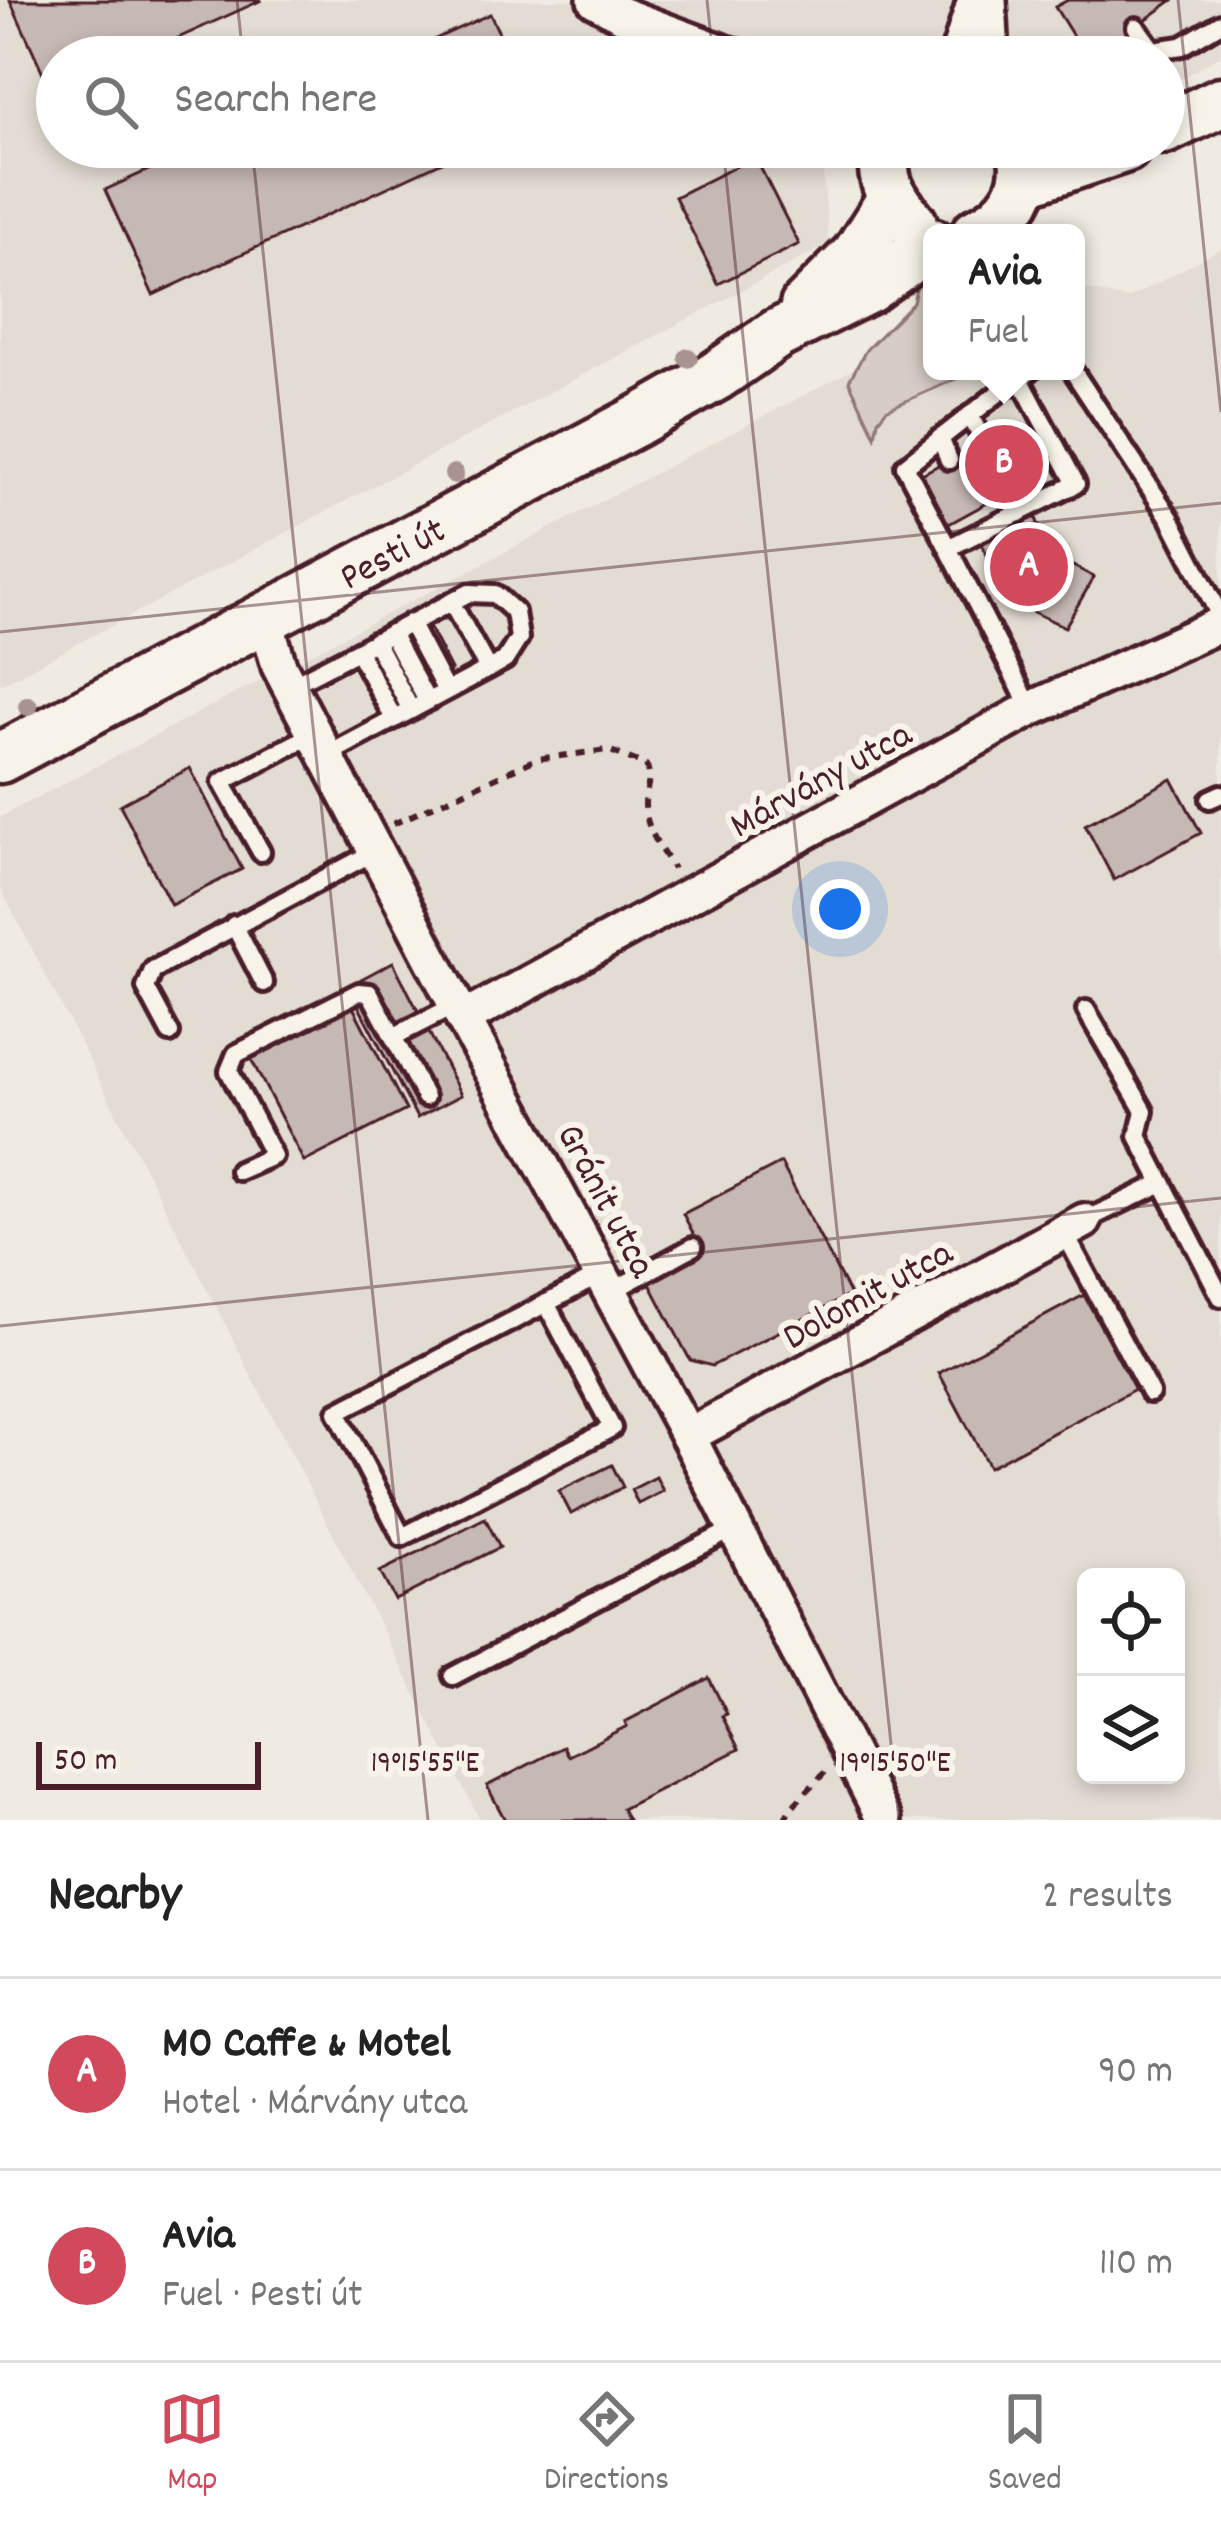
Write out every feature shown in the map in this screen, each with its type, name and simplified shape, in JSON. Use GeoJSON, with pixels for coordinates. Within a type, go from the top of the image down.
{"type":"FeatureCollection","features":[{"type":"Feature","properties":{"kind":"main road"},"geometry":{"type":"LineString","coordinates":[[1185,110],[1221,102]]}},
{"type":"Feature","properties":{"kind":"main road"},"geometry":{"type":"LineString","coordinates":[[1185,119],[1221,102]]}},
{"type":"Feature","properties":{"kind":"main road","name":"Pesti út"},"geometry":{"type":"LineString","coordinates":[[777,334],[857,254],[883,168]]}},
{"type":"Feature","properties":{"kind":"main road"},"geometry":{"type":"LineString","coordinates":[[886,168],[913,224],[923,228]]}},
{"type":"Feature","properties":{"kind":"main road"},"geometry":{"type":"LineString","coordinates":[[1008,202],[1081,168]]}},
{"type":"Feature","properties":{"kind":"main road","name":"Pesti út"},"geometry":{"type":"LineString","coordinates":[[0,758],[637,421],[777,334],[869,288],[923,249]]}},
{"type":"Feature","properties":{"kind":"street"},"geometry":{"type":"LineString","coordinates":[[595,0],[679,36]]}},
{"type":"Feature","properties":{"kind":"street"},"geometry":{"type":"LineString","coordinates":[[964,36],[975,0]]}},
{"type":"Feature","properties":{"kind":"street"},"geometry":{"type":"LineString","coordinates":[[988,0],[991,36]]}},
{"type":"Feature","properties":{"kind":"street","name":"Gránit utca"},"geometry":{"type":"LineString","coordinates":[[265,617],[290,686],[688,1436],[884,1820]]}},
{"type":"Feature","properties":{"kind":"street","name":"Márvány utca"},"geometry":{"type":"LineString","coordinates":[[460,1012],[688,896],[1031,709],[1221,621]]}},
{"type":"Feature","properties":{"kind":"street","name":"Dolomit utca"},"geometry":{"type":"LineString","coordinates":[[688,1436],[1074,1227]]}},
{"type":"Feature","properties":{"kind":"lane"},"geometry":{"type":"LineString","coordinates":[[1185,44],[1221,23]]}},
{"type":"Feature","properties":{"kind":"lane"},"geometry":{"type":"LineString","coordinates":[[1136,27],[1143,36]]}},
{"type":"Feature","properties":{"kind":"lane"},"geometry":{"type":"LineString","coordinates":[[1016,380],[905,466],[1031,709]]}},
{"type":"Feature","properties":{"kind":"lane"},"geometry":{"type":"LineString","coordinates":[[948,548],[1076,484],[1027,380]]}},
{"type":"Feature","properties":{"kind":"lane"},"geometry":{"type":"LineString","coordinates":[[1079,380],[1170,518],[1221,621]]}},
{"type":"Feature","properties":{"kind":"lane"},"geometry":{"type":"LineString","coordinates":[[970,415],[983,441]]}},
{"type":"Feature","properties":{"kind":"lane"},"geometry":{"type":"LineString","coordinates":[[940,438],[949,460]]}},
{"type":"Feature","properties":{"kind":"lane"},"geometry":{"type":"LineString","coordinates":[[1008,491],[1019,513]]}},
{"type":"Feature","properties":{"kind":"lane"},"geometry":{"type":"LineString","coordinates":[[973,510],[982,531]]}},
{"type":"Feature","properties":{"kind":"lane"},"geometry":{"type":"LineString","coordinates":[[261,852],[223,782],[394,719],[488,669],[514,650],[519,624],[515,611],[495,594],[482,591],[451,602],[290,686]]}},
{"type":"Feature","properties":{"kind":"lane"},"geometry":{"type":"LineString","coordinates":[[451,602],[488,669]]}},
{"type":"Feature","properties":{"kind":"lane"},"geometry":{"type":"LineString","coordinates":[[410,623],[446,691]]}},
{"type":"Feature","properties":{"kind":"lane"},"geometry":{"type":"LineString","coordinates":[[383,637],[419,705]]}},
{"type":"Feature","properties":{"kind":"lane"},"geometry":{"type":"LineString","coordinates":[[358,651],[394,719]]}},
{"type":"Feature","properties":{"kind":"lane"},"geometry":{"type":"LineString","coordinates":[[170,1033],[146,988],[153,970],[372,843]]}},
{"type":"Feature","properties":{"kind":"lane"},"geometry":{"type":"LineString","coordinates":[[234,925],[264,983]]}},
{"type":"Feature","properties":{"kind":"lane"},"geometry":{"type":"LineString","coordinates":[[239,1171],[272,1156],[229,1071],[236,1054],[358,992],[370,993],[425,1096]]}},
{"type":"Feature","properties":{"kind":"lane"},"geometry":{"type":"LineString","coordinates":[[1086,1010],[1144,1111],[1138,1136],[1221,1297]]}},
{"type":"Feature","properties":{"kind":"lane"},"geometry":{"type":"LineString","coordinates":[[393,1037],[460,1012]]}},
{"type":"Feature","properties":{"kind":"lane"},"geometry":{"type":"LineString","coordinates":[[1150,1393],[1074,1227],[1162,1183]]}},
{"type":"Feature","properties":{"kind":"lane"},"geometry":{"type":"LineString","coordinates":[[547,1303],[612,1428],[402,1538],[337,1412],[547,1303],[693,1247]]}},
{"type":"Feature","properties":{"kind":"lane"},"geometry":{"type":"LineString","coordinates":[[452,1676],[735,1528]]}},
{"type":"Feature","properties":{"kind":"path"},"geometry":{"type":"LineString","coordinates":[[372,843],[536,759],[608,750],[646,765],[651,773],[645,802],[647,824],[688,896]]}},
{"type":"Feature","properties":{"kind":"path"},"geometry":{"type":"LineString","coordinates":[[784,1820],[848,1749]]}},
{"type":"Feature","properties":{"kind":"shaded area"},"geometry":{"type":"Polygon","coordinates":[[[0,0],[1221,0],[1221,55],[1185,76],[1185,36],[36,36],[36,168],[823,168],[829,244],[0,685],[0,0]]]}},
{"type":"Feature","properties":{"kind":"shaded area"},"geometry":{"type":"Polygon","coordinates":[[[1221,248],[1221,1820],[480,1820],[0,887],[0,817],[923,333],[923,380],[1085,380],[1085,289],[1128,299],[1221,248]]]}},
{"type":"Feature","properties":{"kind":"shaded area"},"geometry":{"type":"Polygon","coordinates":[[[923,280],[923,380],[954,380],[886,410],[875,436],[849,381],[866,350],[913,302],[923,280]]]}},
{"type":"Feature","properties":{"kind":"building"},"geometry":{"type":"Polygon","coordinates":[[[10,0],[262,0],[182,36],[36,36],[36,57],[10,0]]]}},
{"type":"Feature","properties":{"kind":"building"},"geometry":{"type":"Polygon","coordinates":[[[1068,0],[1173,0],[1123,36],[1073,36],[1055,7],[1068,0]]]}},
{"type":"Feature","properties":{"kind":"building"},"geometry":{"type":"Polygon","coordinates":[[[490,14],[500,36],[442,36],[490,14]]]}},
{"type":"Feature","properties":{"kind":"building"},"geometry":{"type":"Polygon","coordinates":[[[153,168],[429,168],[153,295],[105,190],[153,168]]]}},
{"type":"Feature","properties":{"kind":"building"},"geometry":{"type":"Polygon","coordinates":[[[733,168],[761,168],[799,244],[718,284],[675,197],[733,168]]]}},
{"type":"Feature","properties":{"kind":"building"},"geometry":{"type":"Polygon","coordinates":[[[1011,426],[1038,475],[947,525],[920,475],[1011,426]]]}},
{"type":"Feature","properties":{"kind":"building"},"geometry":{"type":"Polygon","coordinates":[[[1035,515],[1048,553],[1094,577],[1065,627],[1006,599],[981,542],[1035,515]]]}},
{"type":"Feature","properties":{"kind":"building"},"geometry":{"type":"Polygon","coordinates":[[[430,629],[451,670],[377,708],[356,668],[430,629]]]}},
{"type":"Feature","properties":{"kind":"building"},"geometry":{"type":"Polygon","coordinates":[[[190,768],[242,869],[171,905],[120,805],[190,768]]]}},
{"type":"Feature","properties":{"kind":"building"},"geometry":{"type":"Polygon","coordinates":[[[1172,779],[1201,833],[1114,880],[1085,825],[1172,779]]]}},
{"type":"Feature","properties":{"kind":"building"},"geometry":{"type":"Polygon","coordinates":[[[393,962],[461,1095],[417,1118],[348,986],[393,962]]]}},
{"type":"Feature","properties":{"kind":"building"},"geometry":{"type":"Polygon","coordinates":[[[353,1007],[406,1110],[304,1162],[251,1059],[353,1007]]]}},
{"type":"Feature","properties":{"kind":"building"},"geometry":{"type":"Polygon","coordinates":[[[781,1163],[850,1295],[712,1366],[690,1360],[648,1280],[703,1252],[683,1214],[781,1163]]]}},
{"type":"Feature","properties":{"kind":"building"},"geometry":{"type":"Polygon","coordinates":[[[1084,1295],[1135,1389],[989,1467],[939,1373],[1084,1295]]]}},
{"type":"Feature","properties":{"kind":"building"},"geometry":{"type":"Polygon","coordinates":[[[612,1465],[623,1487],[571,1514],[559,1491],[612,1465]]]}},
{"type":"Feature","properties":{"kind":"building"},"geometry":{"type":"Polygon","coordinates":[[[656,1477],[663,1491],[638,1504],[631,1490],[656,1477]]]}},
{"type":"Feature","properties":{"kind":"building"},"geometry":{"type":"Polygon","coordinates":[[[485,1518],[500,1547],[395,1600],[380,1572],[485,1518]]]}},
{"type":"Feature","properties":{"kind":"building"},"geometry":{"type":"Polygon","coordinates":[[[709,1678],[739,1749],[622,1809],[628,1820],[505,1820],[487,1786],[563,1747],[568,1756],[709,1678]]]}},
{"type":"Feature","properties":{"kind":"place","name":"Avia"},"geometry":{"type":"Point","coordinates":[1004,464]}},
{"type":"Feature","properties":{"kind":"place","name":"M0 Caffe & Motel"},"geometry":{"type":"Point","coordinates":[1029,567]}}]}
